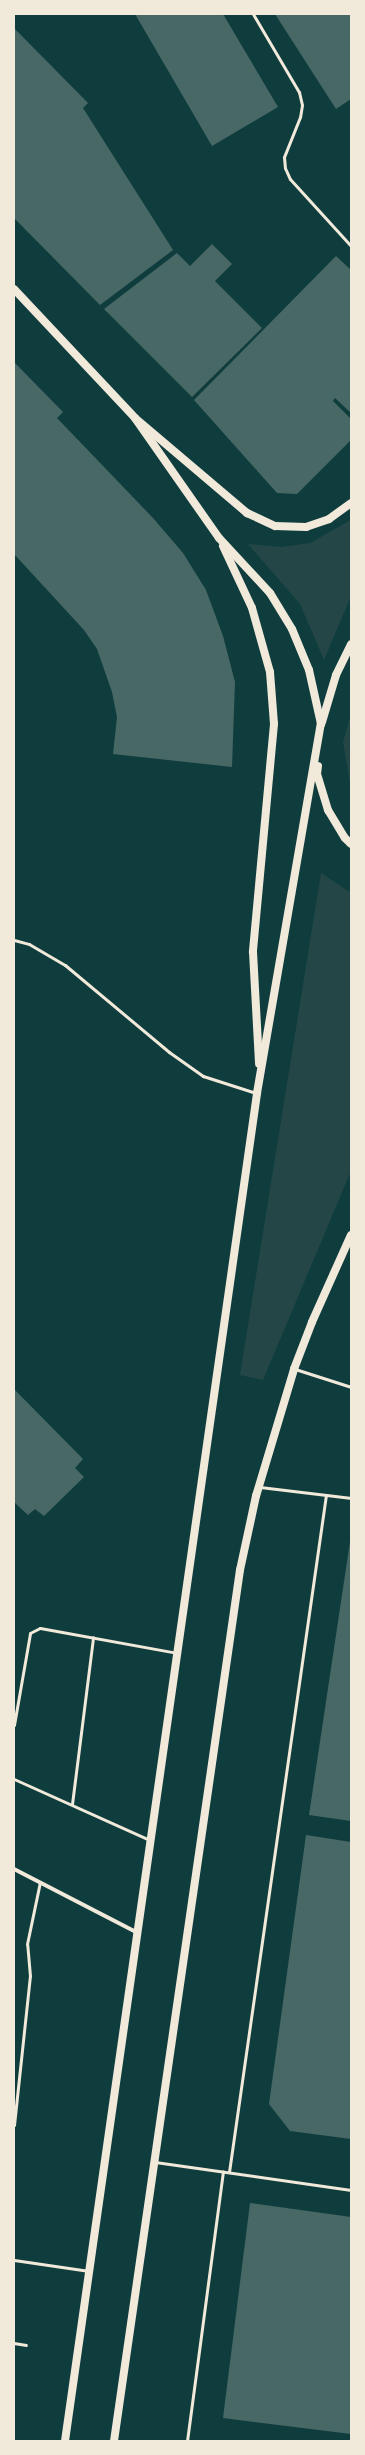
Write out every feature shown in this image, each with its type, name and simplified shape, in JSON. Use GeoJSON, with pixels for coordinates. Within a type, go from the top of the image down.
{"type":"FeatureCollection","features":[{"type":"Feature","properties":{"kind":"main road"},"geometry":{"type":"LineString","coordinates":[[14,289],[136,418],[247,513],[275,526],[306,528],[329,519],[351,503]]}},
{"type":"Feature","properties":{"kind":"main road"},"geometry":{"type":"LineString","coordinates":[[136,418],[219,538],[270,593],[292,629],[309,670],[321,724],[317,774],[328,810],[345,838],[351,844]]}},
{"type":"Feature","properties":{"kind":"main road"},"geometry":{"type":"LineString","coordinates":[[219,538],[252,608],[271,679],[273,746],[252,952],[260,1078]]}},
{"type":"Feature","properties":{"kind":"main road"},"geometry":{"type":"LineString","coordinates":[[64,2441],[152,1841],[257,1093],[321,724],[336,675],[351,644]]}},
{"type":"Feature","properties":{"kind":"main road"},"geometry":{"type":"LineString","coordinates":[[114,2441],[240,1570],[259,1487],[294,1369],[312,1322],[351,1235]]}},
{"type":"Feature","properties":{"kind":"street"},"geometry":{"type":"LineString","coordinates":[[14,1869],[138,1932]]}},
{"type":"Feature","properties":{"kind":"lane"},"geometry":{"type":"LineString","coordinates":[[253,14],[299,92],[302,105],[300,117],[284,157],[285,168],[290,179],[351,246]]}},
{"type":"Feature","properties":{"kind":"lane"},"geometry":{"type":"LineString","coordinates":[[14,940],[29,944],[65,965],[169,1052],[203,1076],[257,1093]]}},
{"type":"Feature","properties":{"kind":"lane"},"geometry":{"type":"LineString","coordinates":[[294,1369],[351,1387]]}},
{"type":"Feature","properties":{"kind":"lane"},"geometry":{"type":"LineString","coordinates":[[259,1487],[351,1498]]}},
{"type":"Feature","properties":{"kind":"lane"},"geometry":{"type":"LineString","coordinates":[[229,2172],[326,1495]]}},
{"type":"Feature","properties":{"kind":"lane"},"geometry":{"type":"LineString","coordinates":[[14,1725],[30,1633],[40,1628],[94,1636],[178,1654]]}},
{"type":"Feature","properties":{"kind":"lane"},"geometry":{"type":"LineString","coordinates":[[72,1804],[94,1636]]}},
{"type":"Feature","properties":{"kind":"lane"},"geometry":{"type":"LineString","coordinates":[[14,1779],[152,1841]]}},
{"type":"Feature","properties":{"kind":"lane"},"geometry":{"type":"LineString","coordinates":[[14,2125],[30,1976],[27,1944],[40,1882]]}},
{"type":"Feature","properties":{"kind":"lane"},"geometry":{"type":"LineString","coordinates":[[154,2162],[351,2190]]}},
{"type":"Feature","properties":{"kind":"lane"},"geometry":{"type":"LineString","coordinates":[[187,2441],[223,2172]]}},
{"type":"Feature","properties":{"kind":"lane"},"geometry":{"type":"LineString","coordinates":[[14,2260],[89,2271]]}},
{"type":"Feature","properties":{"kind":"path"},"geometry":{"type":"LineString","coordinates":[[14,2343],[26,2345]]}},
{"type":"Feature","properties":{"kind":"shaded area"},"geometry":{"type":"Polygon","coordinates":[[[351,520],[351,596],[324,660],[300,604],[248,544],[282,547],[310,543],[351,520]]]}},
{"type":"Feature","properties":{"kind":"shaded area"},"geometry":{"type":"Polygon","coordinates":[[[351,714],[351,789],[343,742],[351,714]]]}},
{"type":"Feature","properties":{"kind":"shaded area"},"geometry":{"type":"Polygon","coordinates":[[[321,873],[351,893],[351,1171],[263,1380],[240,1375],[321,873]]]}},
{"type":"Feature","properties":{"kind":"building"},"geometry":{"type":"Polygon","coordinates":[[[135,14],[223,14],[278,107],[212,146],[135,14]]]}},
{"type":"Feature","properties":{"kind":"building"},"geometry":{"type":"Polygon","coordinates":[[[275,14],[351,14],[351,99],[336,109],[275,14]]]}},
{"type":"Feature","properties":{"kind":"building"},"geometry":{"type":"Polygon","coordinates":[[[14,28],[88,103],[83,108],[173,250],[100,305],[14,218],[14,28]]]}},
{"type":"Feature","properties":{"kind":"building"},"geometry":{"type":"Polygon","coordinates":[[[212,244],[232,264],[215,281],[262,328],[192,397],[104,309],[177,253],[190,266],[212,244]]]}},
{"type":"Feature","properties":{"kind":"building"},"geometry":{"type":"Polygon","coordinates":[[[336,256],[351,270],[351,413],[335,398],[333,401],[351,419],[351,440],[297,494],[277,493],[194,400],[336,256]]]}},
{"type":"Feature","properties":{"kind":"building"},"geometry":{"type":"Polygon","coordinates":[[[14,362],[63,412],[57,418],[153,518],[183,553],[206,590],[223,636],[235,682],[232,767],[113,754],[117,717],[112,692],[97,649],[84,630],[14,554],[14,362]]]}},
{"type":"Feature","properties":{"kind":"building"},"geometry":{"type":"Polygon","coordinates":[[[14,1389],[83,1459],[75,1468],[84,1477],[44,1516],[35,1509],[28,1515],[14,1502],[14,1389]]]}},
{"type":"Feature","properties":{"kind":"building"},"geometry":{"type":"Polygon","coordinates":[[[351,1535],[351,1821],[309,1815],[351,1535]]]}},
{"type":"Feature","properties":{"kind":"building"},"geometry":{"type":"Polygon","coordinates":[[[306,1835],[351,1842],[351,2139],[290,2131],[269,2104],[306,1835]]]}},
{"type":"Feature","properties":{"kind":"building"},"geometry":{"type":"Polygon","coordinates":[[[250,2203],[351,2217],[351,2434],[223,2418],[250,2203]]]}}]}
